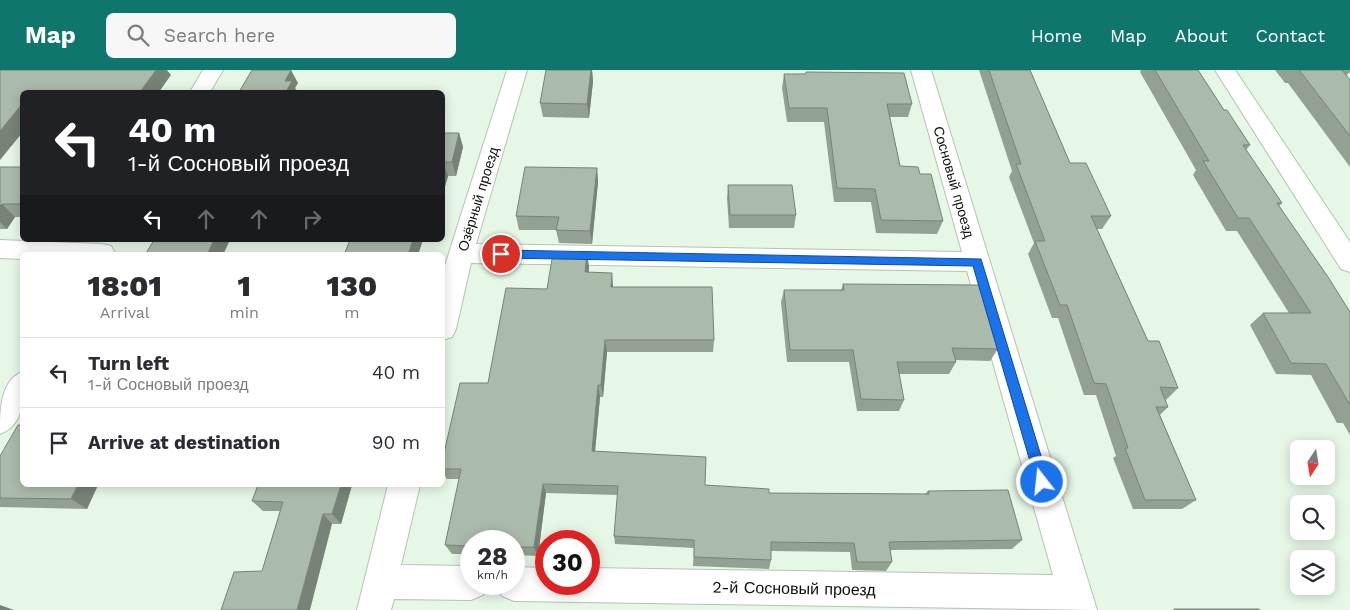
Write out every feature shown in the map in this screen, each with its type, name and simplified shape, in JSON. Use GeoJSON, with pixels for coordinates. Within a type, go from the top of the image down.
{"type":"FeatureCollection","features":[{"type":"Feature","properties":{"kind":"street"},"geometry":{"type":"LineString","coordinates":[[201,90],[214,70]]}},
{"type":"Feature","properties":{"kind":"street","name":"Озёрный проезд"},"geometry":{"type":"LineString","coordinates":[[445,317],[461,253],[517,70]]}},
{"type":"Feature","properties":{"kind":"street","name":"Сосновый проезд"},"geometry":{"type":"LineString","coordinates":[[921,70],[1078,601]]}},
{"type":"Feature","properties":{"kind":"street"},"geometry":{"type":"LineString","coordinates":[[1225,70],[1350,262]]}},
{"type":"Feature","properties":{"kind":"street"},"geometry":{"type":"LineString","coordinates":[[0,249],[105,250]]}},
{"type":"Feature","properties":{"kind":"street"},"geometry":{"type":"LineString","coordinates":[[461,253],[978,262]]}},
{"type":"Feature","properties":{"kind":"street"},"geometry":{"type":"LineString","coordinates":[[0,421],[20,387]]}},
{"type":"Feature","properties":{"kind":"street"},"geometry":{"type":"LineString","coordinates":[[404,487],[378,596],[460,585]]}},
{"type":"Feature","properties":{"kind":"street","name":"2-й Сосновый проезд"},"geometry":{"type":"LineString","coordinates":[[525,584],[1078,601]]}},
{"type":"Feature","properties":{"kind":"building"},"geometry":{"type":"Polygon","coordinates":[[[0,70],[156,70],[141,90],[20,90],[20,106],[0,131],[0,70]]]}},
{"type":"Feature","properties":{"kind":"building"},"geometry":{"type":"Polygon","coordinates":[[[252,70],[291,70],[285,81],[292,81],[287,90],[240,90],[252,70]]]}},
{"type":"Feature","properties":{"kind":"building"},"geometry":{"type":"Polygon","coordinates":[[[546,70],[591,70],[587,104],[540,103],[546,70]]]}},
{"type":"Feature","properties":{"kind":"building"},"geometry":{"type":"Polygon","coordinates":[[[989,70],[1030,70],[1070,163],[1086,163],[1111,216],[1091,216],[1148,341],[1159,341],[1178,388],[1160,387],[1168,407],[1156,407],[1196,500],[1145,500],[1125,448],[1128,448],[1106,384],[1094,383],[1067,305],[1060,305],[1035,241],[1045,241],[1016,164],[1021,164],[989,70]]]}},
{"type":"Feature","properties":{"kind":"building"},"geometry":{"type":"Polygon","coordinates":[[[1155,70],[1198,70],[1250,145],[1243,145],[1282,203],[1277,203],[1350,312],[1350,405],[1326,364],[1291,363],[1263,313],[1311,313],[1249,218],[1238,218],[1203,161],[1209,161],[1155,70]]]}},
{"type":"Feature","properties":{"kind":"building"},"geometry":{"type":"Polygon","coordinates":[[[1299,70],[1342,70],[1350,80],[1350,136],[1299,70]]]}},
{"type":"Feature","properties":{"kind":"building"},"geometry":{"type":"Polygon","coordinates":[[[806,72],[904,73],[912,104],[887,104],[900,166],[918,167],[920,174],[931,174],[943,221],[881,220],[875,189],[837,188],[827,108],[789,108],[784,74],[806,74],[806,72]]]}},
{"type":"Feature","properties":{"kind":"building"},"geometry":{"type":"Polygon","coordinates":[[[445,133],[459,133],[452,162],[445,162],[445,133]]]}},
{"type":"Feature","properties":{"kind":"building"},"geometry":{"type":"Polygon","coordinates":[[[0,167],[20,167],[20,204],[2,204],[0,206],[0,167]]]}},
{"type":"Feature","properties":{"kind":"building"},"geometry":{"type":"Polygon","coordinates":[[[525,167],[597,168],[590,231],[556,230],[559,217],[516,216],[525,167]]]}},
{"type":"Feature","properties":{"kind":"building"},"geometry":{"type":"Polygon","coordinates":[[[728,185],[792,185],[796,215],[730,215],[728,185]]]}},
{"type":"Feature","properties":{"kind":"building"},"geometry":{"type":"Polygon","coordinates":[[[153,242],[213,242],[208,252],[147,252],[153,242]]]}},
{"type":"Feature","properties":{"kind":"building"},"geometry":{"type":"Polygon","coordinates":[[[349,242],[412,242],[409,252],[345,252],[349,242]]]}},
{"type":"Feature","properties":{"kind":"building"},"geometry":{"type":"Polygon","coordinates":[[[553,253],[587,254],[585,272],[612,273],[611,287],[712,287],[714,340],[605,340],[601,385],[598,385],[592,451],[706,457],[705,485],[769,489],[769,493],[929,494],[928,491],[1008,490],[1022,540],[889,542],[892,562],[857,562],[854,543],[771,542],[771,560],[694,557],[694,540],[614,536],[618,486],[543,484],[534,547],[525,547],[525,530],[460,530],[460,546],[445,545],[461,469],[445,469],[445,449],[460,383],[488,383],[506,288],[547,289],[553,253]]]}},
{"type":"Feature","properties":{"kind":"building"},"geometry":{"type":"Polygon","coordinates":[[[843,284],[979,285],[998,349],[952,348],[956,362],[897,362],[904,400],[861,399],[853,350],[790,350],[784,290],[844,290],[843,284]]]}},
{"type":"Feature","properties":{"kind":"building"},"geometry":{"type":"Polygon","coordinates":[[[18,425],[20,425],[20,487],[77,487],[71,499],[0,498],[0,456],[18,425]]]}},
{"type":"Feature","properties":{"kind":"building"},"geometry":{"type":"Polygon","coordinates":[[[257,487],[340,487],[332,514],[323,514],[297,610],[221,610],[234,572],[262,571],[283,502],[252,501],[257,487]]]}},
{"type":"Feature","properties":{"kind":"building"},"geometry":{"type":"Polygon","coordinates":[[[1259,609],[1260,610],[1174,610],[1259,609]]]}},
{"type":"Feature","properties":{"kind":"route"},"geometry":{"type":"LineString","coordinates":[[501,254],[978,262],[1042,482]]}}]}
